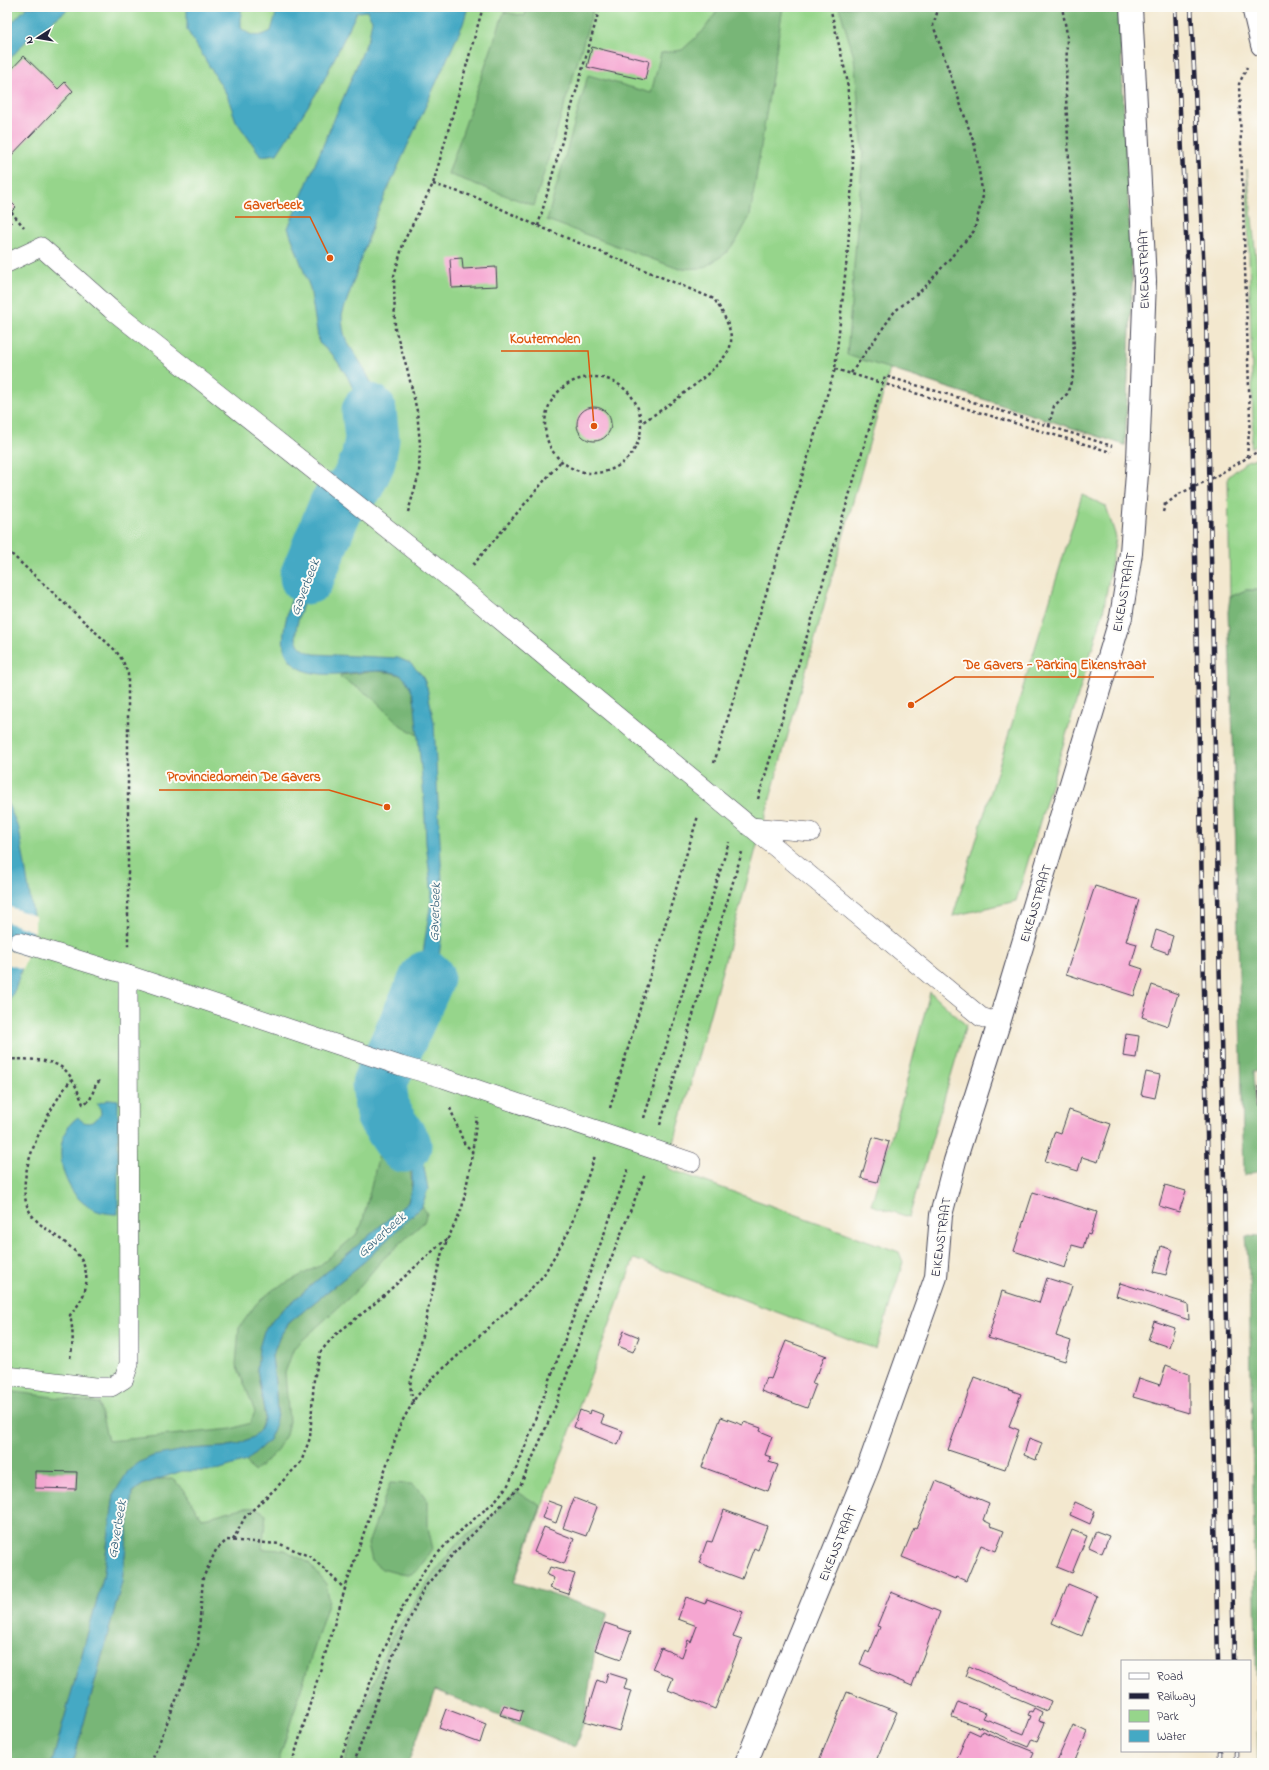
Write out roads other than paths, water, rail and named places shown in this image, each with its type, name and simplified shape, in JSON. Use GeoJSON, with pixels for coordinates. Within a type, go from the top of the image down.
{"type":"FeatureCollection","features":[{"type":"Feature","properties":{"kind":"street","name":"EIKENSTRAAT"},"geometry":{"type":"LineString","coordinates":[[746,1763],[869,1465],[936,1277],[941,1215],[955,1161],[999,1023],[1121,617],[1132,553],[1138,457],[1145,281],[1131,7]]}},
{"type":"Feature","properties":{"kind":"street"},"geometry":{"type":"LineString","coordinates":[[1253,7],[1261,42]]}},
{"type":"Feature","properties":{"kind":"lane"},"geometry":{"type":"LineString","coordinates":[[7,263],[40,247],[111,309],[457,584],[981,1017],[999,1023]]}},
{"type":"Feature","properties":{"kind":"lane"},"geometry":{"type":"LineString","coordinates":[[743,821],[811,832]]}},
{"type":"Feature","properties":{"kind":"lane"},"geometry":{"type":"LineString","coordinates":[[19,942],[128,975],[401,1066],[443,1078],[645,1148],[691,1162]]}},
{"type":"Feature","properties":{"kind":"lane"},"geometry":{"type":"LineString","coordinates":[[7,1376],[95,1388],[111,1387],[124,1379],[129,1364],[128,975]]}},
{"type":"Feature","properties":{"kind":"water"},"geometry":{"type":"Polygon","coordinates":[[[27,7],[71,7],[25,42],[7,62],[7,28],[27,7]]]}},
{"type":"Feature","properties":{"kind":"water"},"geometry":{"type":"Polygon","coordinates":[[[187,7],[242,7],[241,28],[252,35],[259,36],[271,31],[278,7],[468,7],[463,24],[376,215],[342,315],[345,337],[371,382],[381,414],[382,444],[380,460],[371,495],[349,478],[351,450],[359,420],[355,393],[347,376],[333,355],[319,343],[310,288],[288,228],[369,37],[372,20],[367,11],[357,12],[321,86],[277,154],[261,156],[236,121],[227,95],[187,30],[187,7]]]}},
{"type":"Feature","properties":{"kind":"water"},"geometry":{"type":"Polygon","coordinates":[[[331,502],[342,511],[314,575],[301,612],[296,637],[298,643],[305,650],[314,654],[398,658],[410,663],[422,675],[427,687],[434,723],[443,901],[441,941],[437,973],[405,1050],[387,1045],[412,997],[421,966],[432,894],[426,843],[424,798],[414,697],[408,683],[402,676],[391,672],[377,671],[330,674],[315,673],[302,669],[291,661],[284,648],[284,634],[287,616],[293,596],[308,554],[331,502]]]}},
{"type":"Feature","properties":{"kind":"water"},"geometry":{"type":"Polygon","coordinates":[[[7,802],[19,829],[33,915],[33,930],[16,987],[7,1006],[7,802]]]}},
{"type":"Feature","properties":{"kind":"water"},"geometry":{"type":"Polygon","coordinates":[[[372,1071],[393,1081],[391,1096],[394,1114],[424,1167],[428,1189],[422,1206],[365,1261],[289,1323],[280,1336],[272,1356],[277,1413],[274,1429],[269,1440],[246,1461],[214,1471],[182,1471],[144,1484],[132,1492],[122,1582],[73,1763],[52,1763],[103,1578],[114,1494],[128,1471],[140,1462],[153,1456],[189,1449],[224,1447],[239,1444],[253,1437],[260,1430],[265,1417],[257,1369],[259,1348],[264,1331],[278,1314],[408,1202],[412,1186],[412,1172],[403,1156],[376,1124],[371,1104],[369,1085],[372,1071]]]}},
{"type":"Feature","properties":{"kind":"water"},"geometry":{"type":"Polygon","coordinates":[[[110,1099],[118,1100],[118,1214],[97,1211],[86,1205],[77,1197],[64,1175],[61,1162],[63,1137],[69,1126],[78,1117],[87,1123],[93,1122],[101,1114],[100,1107],[97,1104],[110,1099]]]}},
{"type":"Feature","properties":{"kind":"waterway","name":"Gaverbeek"},"geometry":{"type":"LineString","coordinates":[[307,577],[336,506],[357,484],[368,461],[372,439],[369,411]]}},
{"type":"Feature","properties":{"kind":"waterway","name":"Gaverbeek"},"geometry":{"type":"LineString","coordinates":[[404,1145],[383,1114],[379,1084],[427,978]]}},
{"type":"Feature","properties":{"kind":"railway"},"geometry":{"type":"LineString","coordinates":[[1175,7],[1190,317],[1218,1660]]}},
{"type":"Feature","properties":{"kind":"railway"},"geometry":{"type":"LineString","coordinates":[[1191,7],[1206,316],[1234,1660]]}},
{"type":"Feature","properties":{"kind":"railway"},"geometry":{"type":"LineString","coordinates":[[1220,1752],[1220,1763]]}},
{"type":"Feature","properties":{"kind":"railway"},"geometry":{"type":"LineString","coordinates":[[1236,1752],[1236,1763]]}},
{"type":"Feature","properties":{"kind":"place","name":"Gaverbeek"},"geometry":{"type":"Point","coordinates":[330,258]}},
{"type":"Feature","properties":{"kind":"place","name":"Koutermolen"},"geometry":{"type":"Point","coordinates":[594,426]}},
{"type":"Feature","properties":{"kind":"place","name":"De Gavers - Parking Eikenstraat"},"geometry":{"type":"Point","coordinates":[911,705]}},
{"type":"Feature","properties":{"kind":"place","name":"Provinciedomein De Gavers"},"geometry":{"type":"Point","coordinates":[387,807]}}]}
